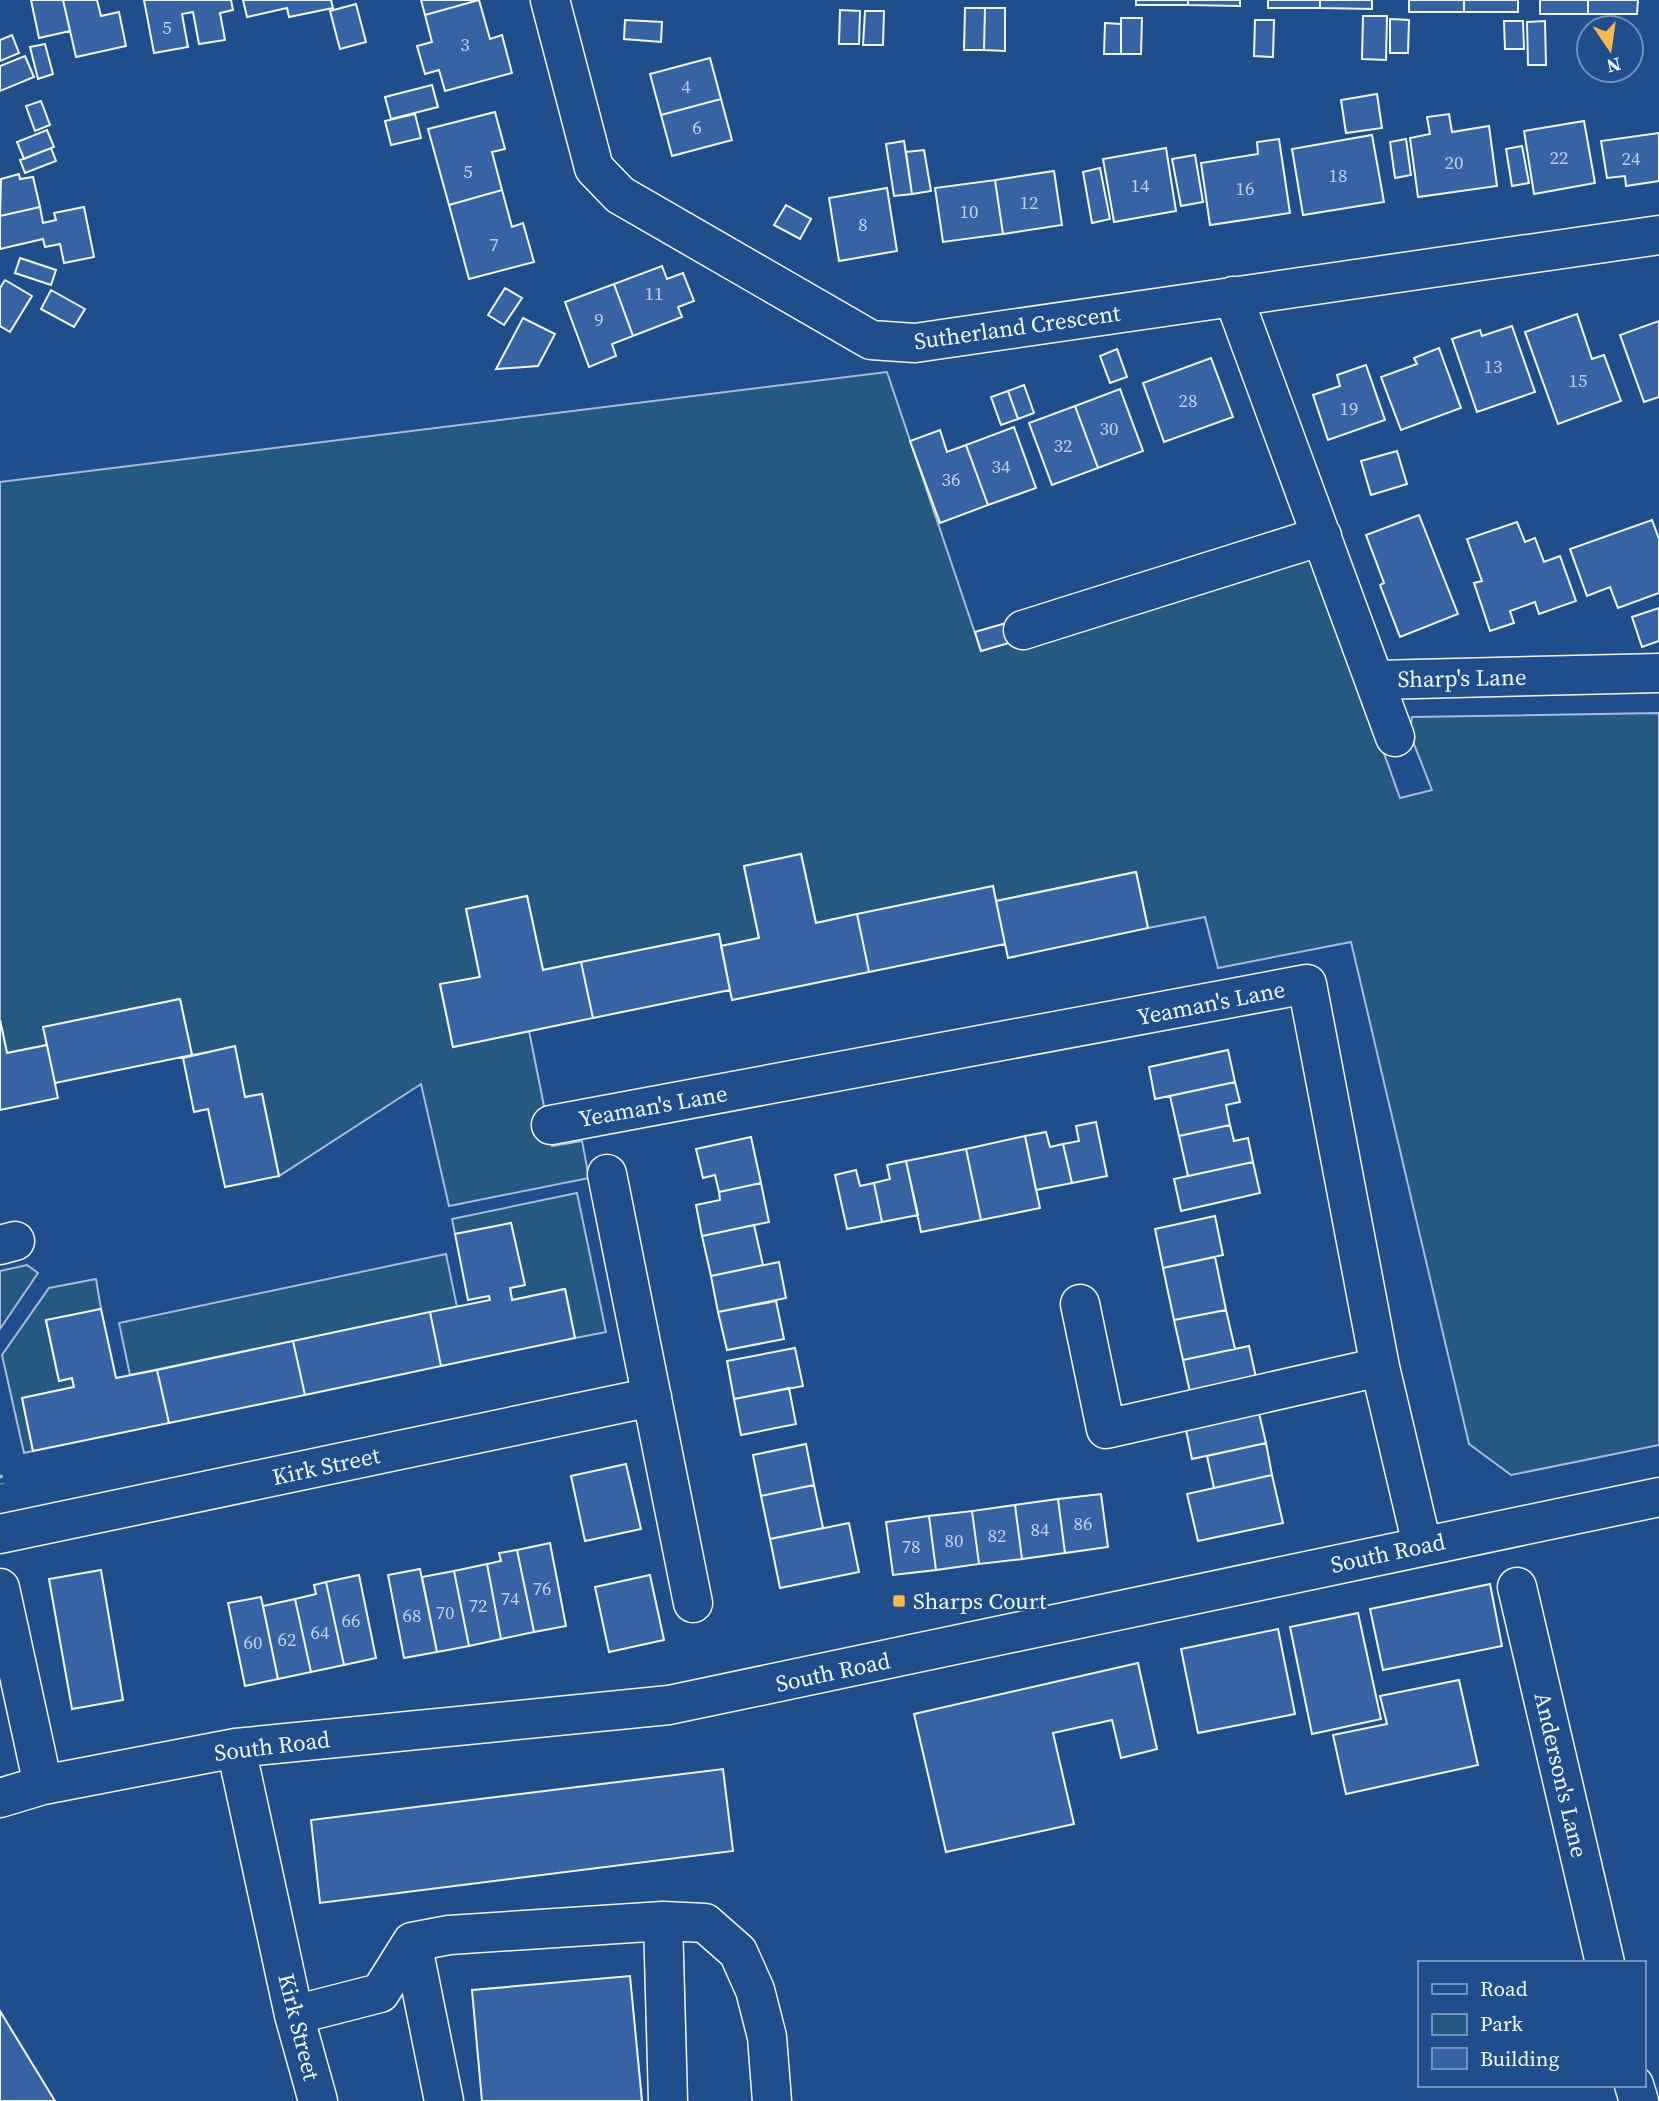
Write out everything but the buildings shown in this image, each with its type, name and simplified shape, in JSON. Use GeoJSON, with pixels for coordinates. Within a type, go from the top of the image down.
{"type":"FeatureCollection","features":[{"type":"Feature","properties":{"kind":"street","name":"Sutherland Crescent"},"geometry":{"type":"LineString","coordinates":[[550,0],[594,168],[620,195],[871,340],[915,343],[1659,235]]}},
{"type":"Feature","properties":{"kind":"street","name":"Sharp's Lane"},"geometry":{"type":"LineString","coordinates":[[1233,296],[1376,681],[1659,673]]}},
{"type":"Feature","properties":{"kind":"street"},"geometry":{"type":"LineString","coordinates":[[1024,630],[1322,536]]}},
{"type":"Feature","properties":{"kind":"street"},"geometry":{"type":"LineString","coordinates":[[1376,681],[1395,737]]}},
{"type":"Feature","properties":{"kind":"street","name":"Yeaman's Lane"},"geometry":{"type":"LineString","coordinates":[[551,1125],[1307,984],[1380,1367],[1422,1545]]}},
{"type":"Feature","properties":{"kind":"street"},"geometry":{"type":"LineString","coordinates":[[607,1174],[693,1602]]}},
{"type":"Feature","properties":{"kind":"street"},"geometry":{"type":"LineString","coordinates":[[1080,1304],[1106,1429],[1380,1367]]}},
{"type":"Feature","properties":{"kind":"street","name":"Kirk Street"},"geometry":{"type":"LineString","coordinates":[[0,1534],[652,1397]]}},
{"type":"Feature","properties":{"kind":"street","name":"South Road"},"geometry":{"type":"LineString","coordinates":[[0,1798],[43,1785],[236,1748],[669,1705],[1659,1497]]}},
{"type":"Feature","properties":{"kind":"street","name":"Anderson's Lane"},"geometry":{"type":"LineString","coordinates":[[1517,1587],[1605,1961]]}},
{"type":"Feature","properties":{"kind":"street"},"geometry":{"type":"LineString","coordinates":[[0,1588],[6,1651],[43,1785]]}},
{"type":"Feature","properties":{"kind":"street","name":"Kirk Street"},"geometry":{"type":"LineString","coordinates":[[236,1748],[293,2015],[318,2101]]}},
{"type":"Feature","properties":{"kind":"street"},"geometry":{"type":"LineString","coordinates":[[293,2015],[380,1993],[412,1942],[449,1935],[663,1921],[705,1923],[738,1952],[755,1990],[767,2037],[772,2101]]}},
{"type":"Feature","properties":{"kind":"street"},"geometry":{"type":"LineString","coordinates":[[663,1921],[668,2101]]}},
{"type":"Feature","properties":{"kind":"street"},"geometry":{"type":"LineString","coordinates":[[412,1942],[444,2101]]}},
{"type":"Feature","properties":{"kind":"green space"},"geometry":{"type":"Polygon","coordinates":[[[887,372],[981,651],[1312,552],[1400,798],[1432,790],[1410,734],[1412,717],[1659,713],[1659,1445],[1511,1475],[1469,1444],[1351,942],[1218,968],[1205,917],[1148,928],[1136,872],[996,901],[993,887],[816,923],[801,854],[744,866],[759,938],[721,946],[718,934],[543,970],[527,896],[466,909],[480,977],[440,985],[453,1047],[529,1031],[552,1146],[582,1141],[589,1178],[449,1206],[421,1084],[279,1176],[262,1094],[245,1097],[234,1047],[192,1055],[180,999],[44,1027],[47,1045],[7,1053],[0,1020],[0,482],[887,372]]]}},
{"type":"Feature","properties":{"kind":"green space"},"geometry":{"type":"Polygon","coordinates":[[[577,1193],[606,1332],[575,1338],[565,1289],[512,1300],[510,1288],[524,1285],[511,1223],[455,1234],[452,1219],[577,1193]]]}},
{"type":"Feature","properties":{"kind":"green space"},"geometry":{"type":"Polygon","coordinates":[[[446,1254],[457,1307],[130,1375],[119,1323],[446,1254]]]}},
{"type":"Feature","properties":{"kind":"green space"},"geometry":{"type":"Polygon","coordinates":[[[27,1265],[38,1273],[0,1329],[0,1271],[27,1265]]]}},
{"type":"Feature","properties":{"kind":"green space"},"geometry":{"type":"Polygon","coordinates":[[[96,1279],[101,1309],[46,1321],[59,1381],[72,1378],[74,1387],[22,1398],[33,1451],[24,1453],[2,1355],[49,1288],[96,1279]]]}},
{"type":"Feature","properties":{"kind":"hedge"},"geometry":{"type":"LineString","coordinates":[[0,1475],[2,1484]]}},
{"type":"Feature","properties":{"kind":"place","name":"Sharps Court"},"geometry":{"type":"Point","coordinates":[899,1601]}}]}
